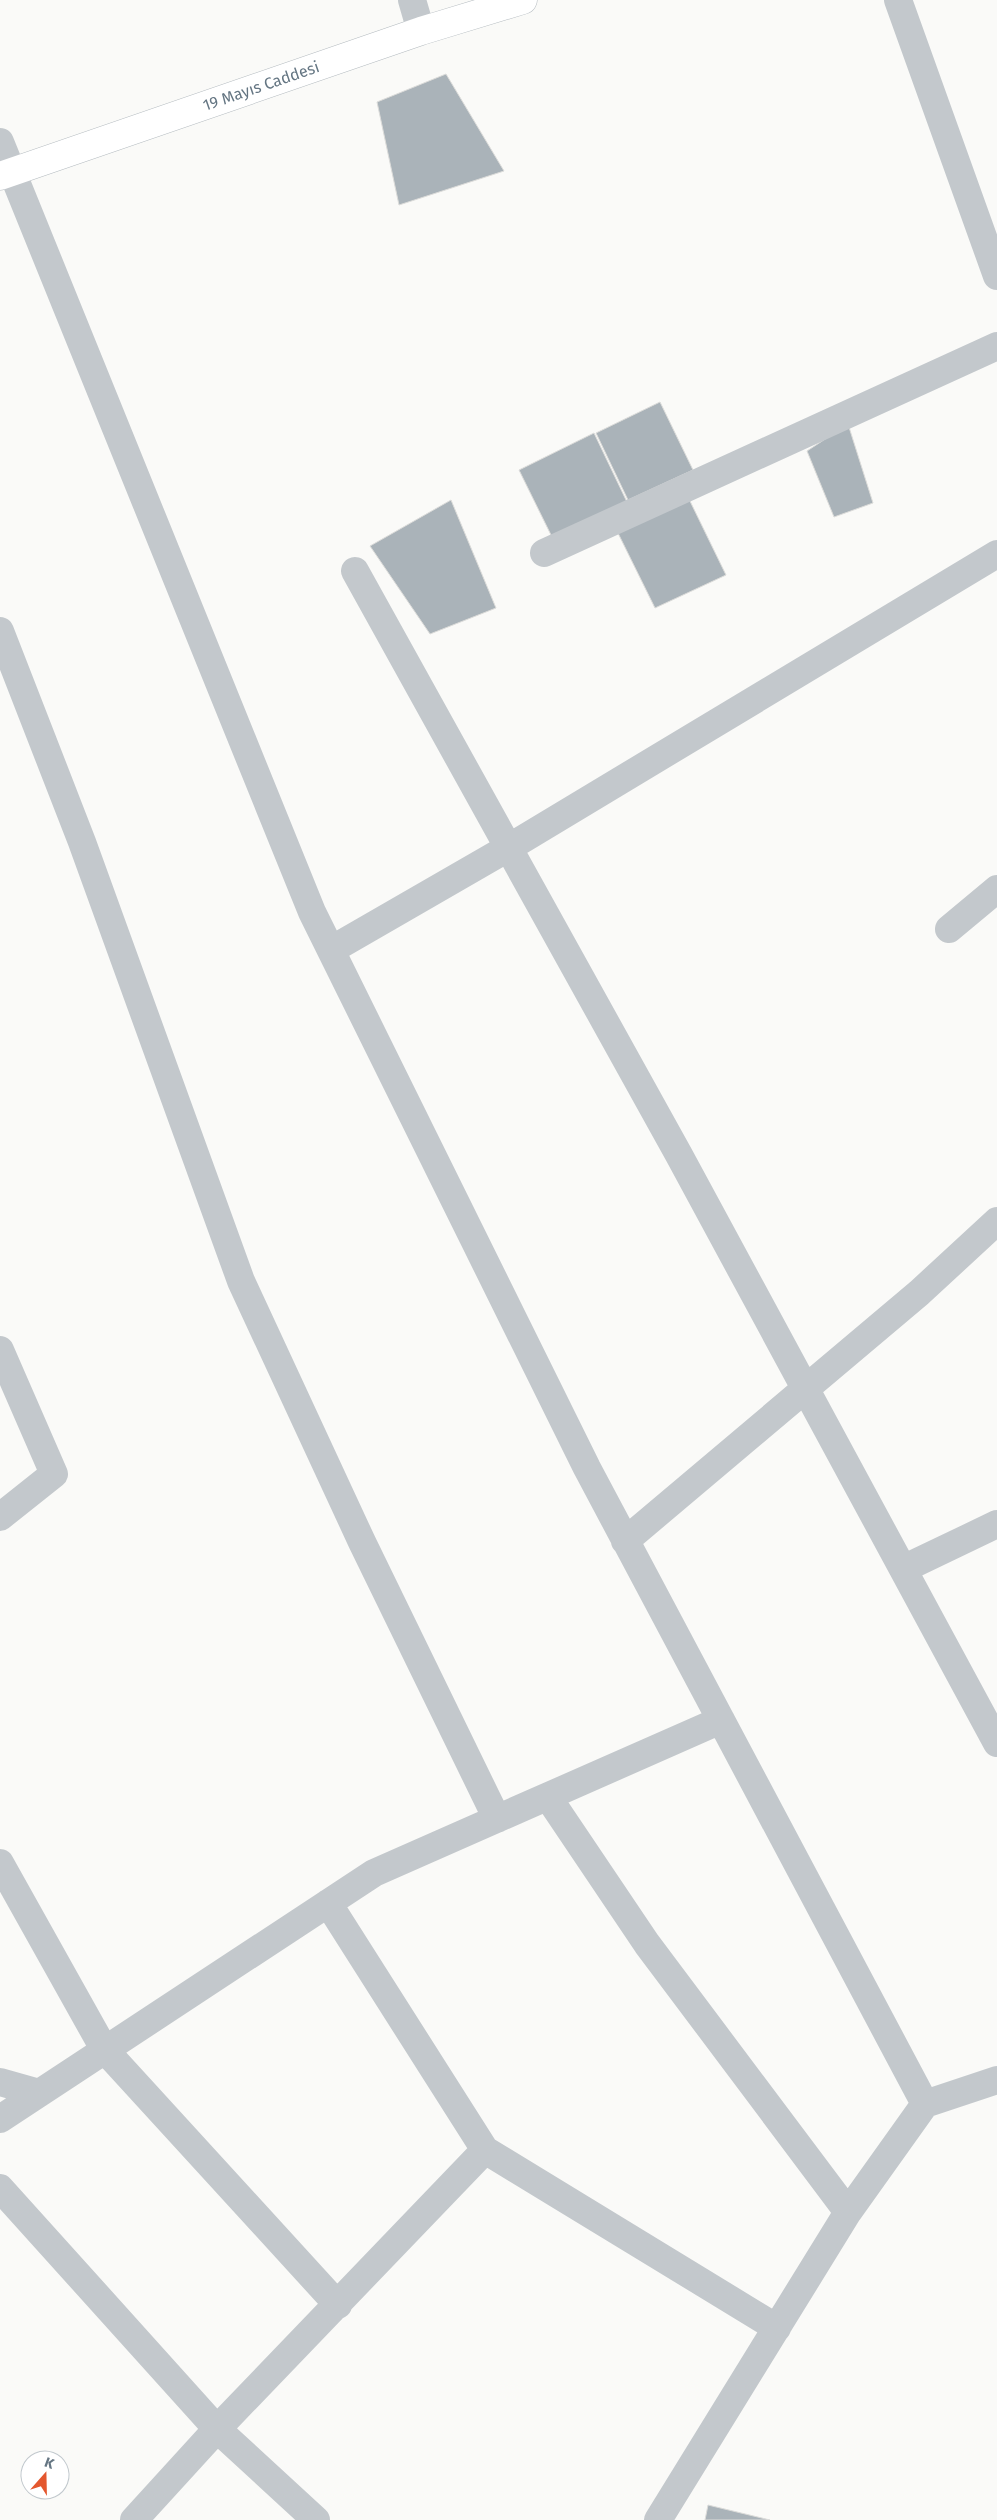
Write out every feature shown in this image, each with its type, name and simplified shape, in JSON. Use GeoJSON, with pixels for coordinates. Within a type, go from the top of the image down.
{"type":"FeatureCollection","features":[{"type":"Feature","properties":{"kind":"street"},"geometry":{"type":"LineString","coordinates":[[412,0],[421,31]]}},
{"type":"Feature","properties":{"kind":"street","name":"19 Mayıs Caddesi"},"geometry":{"type":"LineString","coordinates":[[5,174],[421,31],[523,0]]}},
{"type":"Feature","properties":{"kind":"street"},"geometry":{"type":"LineString","coordinates":[[898,0],[997,276]]}},
{"type":"Feature","properties":{"kind":"street"},"geometry":{"type":"LineString","coordinates":[[0,142],[5,174],[312,912],[587,1468],[925,2104]]}},
{"type":"Feature","properties":{"kind":"street"},"geometry":{"type":"LineString","coordinates":[[544,552],[997,346]]}},
{"type":"Feature","properties":{"kind":"street"},"geometry":{"type":"LineString","coordinates":[[331,950],[508,848],[997,554]]}},
{"type":"Feature","properties":{"kind":"street"},"geometry":{"type":"LineString","coordinates":[[355,571],[805,1389],[997,1743]]}},
{"type":"Feature","properties":{"kind":"street"},"geometry":{"type":"LineString","coordinates":[[0,632],[82,842],[241,1281],[362,1542],[497,1818]]}},
{"type":"Feature","properties":{"kind":"street"},"geometry":{"type":"LineString","coordinates":[[949,929],[997,889]]}},
{"type":"Feature","properties":{"kind":"street"},"geometry":{"type":"LineString","coordinates":[[625,1541],[919,1293],[997,1221]]}},
{"type":"Feature","properties":{"kind":"street"},"geometry":{"type":"LineString","coordinates":[[0,1350],[54,1474],[0,1517]]}},
{"type":"Feature","properties":{"kind":"street"},"geometry":{"type":"LineString","coordinates":[[903,1569],[997,1524]]}},
{"type":"Feature","properties":{"kind":"street"},"geometry":{"type":"LineString","coordinates":[[0,2119],[374,1874],[721,1720]]}},
{"type":"Feature","properties":{"kind":"street"},"geometry":{"type":"LineString","coordinates":[[548,1796],[647,1944],[848,2212]]}},
{"type":"Feature","properties":{"kind":"street"},"geometry":{"type":"LineString","coordinates":[[0,1863],[104,2050],[338,2305]]}},
{"type":"Feature","properties":{"kind":"street"},"geometry":{"type":"LineString","coordinates":[[328,1903],[485,2150],[777,2328]]}},
{"type":"Feature","properties":{"kind":"street"},"geometry":{"type":"LineString","coordinates":[[658,2520],[848,2212],[925,2104],[997,2080]]}},
{"type":"Feature","properties":{"kind":"street"},"geometry":{"type":"LineString","coordinates":[[0,2082],[39,2093]]}},
{"type":"Feature","properties":{"kind":"street"},"geometry":{"type":"LineString","coordinates":[[134,2520],[217,2429],[485,2150]]}},
{"type":"Feature","properties":{"kind":"street"},"geometry":{"type":"LineString","coordinates":[[0,2188],[217,2429],[316,2520]]}},
{"type":"Feature","properties":{"kind":"building"},"geometry":{"type":"Polygon","coordinates":[[[446,74],[504,171],[399,205],[377,102],[446,74]]]}},
{"type":"Feature","properties":{"kind":"building"},"geometry":{"type":"Polygon","coordinates":[[[660,402],[693,470],[628,500],[596,433],[660,402]]]}},
{"type":"Feature","properties":{"kind":"building"},"geometry":{"type":"Polygon","coordinates":[[[848,424],[873,503],[834,517],[807,451],[848,424]]]}},
{"type":"Feature","properties":{"kind":"building"},"geometry":{"type":"Polygon","coordinates":[[[594,433],[627,502],[553,539],[519,470],[594,433]]]}},
{"type":"Feature","properties":{"kind":"building"},"geometry":{"type":"Polygon","coordinates":[[[687,495],[726,575],[655,608],[616,529],[687,495]]]}},
{"type":"Feature","properties":{"kind":"building"},"geometry":{"type":"Polygon","coordinates":[[[451,500],[496,608],[430,634],[370,546],[451,500]]]}},
{"type":"Feature","properties":{"kind":"building"},"geometry":{"type":"Polygon","coordinates":[[[708,2505],[770,2520],[705,2520],[708,2505]]]}}]}
